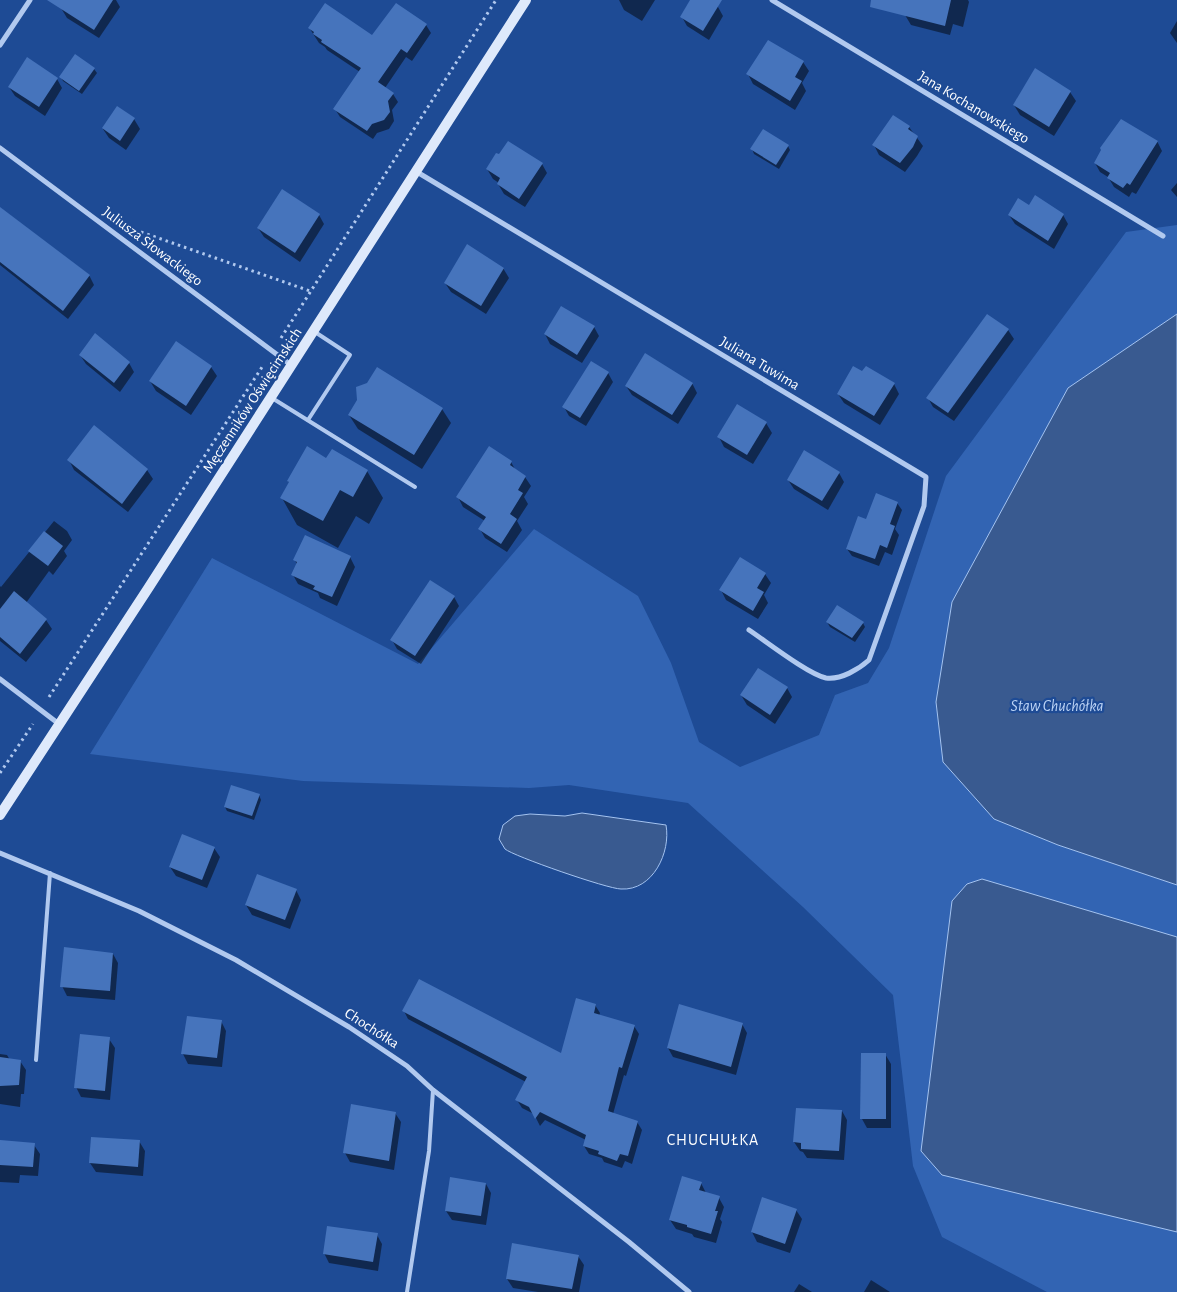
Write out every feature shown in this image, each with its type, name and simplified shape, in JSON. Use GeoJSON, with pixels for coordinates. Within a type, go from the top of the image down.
{"type":"FeatureCollection","features":[{"type":"Feature","properties":{"kind":"main road","name":"Męczenników Oświęcimskich"},"geometry":{"type":"LineString","coordinates":[[0,815],[271,398],[526,0]]}},
{"type":"Feature","properties":{"kind":"street"},"geometry":{"type":"LineString","coordinates":[[0,45],[30,0]]}},
{"type":"Feature","properties":{"kind":"street","name":"Jana Kochanowskiego"},"geometry":{"type":"LineString","coordinates":[[772,0],[1164,236]]}},
{"type":"Feature","properties":{"kind":"street","name":"Juliusza Słowackiego"},"geometry":{"type":"LineString","coordinates":[[0,148],[291,365]]}},
{"type":"Feature","properties":{"kind":"street","name":"Juliana Tuwima"},"geometry":{"type":"LineString","coordinates":[[416,172],[926,477],[924,506],[869,660],[859,670],[828,678],[815,674],[749,630]]}},
{"type":"Feature","properties":{"kind":"street"},"geometry":{"type":"LineString","coordinates":[[0,679],[59,724]]}},
{"type":"Feature","properties":{"kind":"street","name":"Chochółka"},"geometry":{"type":"LineString","coordinates":[[0,853],[139,911],[236,960],[349,1027],[406,1066],[433,1090],[621,1236],[689,1292]]}},
{"type":"Feature","properties":{"kind":"lane"},"geometry":{"type":"LineString","coordinates":[[308,420],[350,355],[314,331]]}},
{"type":"Feature","properties":{"kind":"lane"},"geometry":{"type":"LineString","coordinates":[[271,398],[415,486]]}},
{"type":"Feature","properties":{"kind":"lane"},"geometry":{"type":"LineString","coordinates":[[36,1060],[50,873]]}},
{"type":"Feature","properties":{"kind":"lane"},"geometry":{"type":"LineString","coordinates":[[407,1292],[429,1151],[433,1090]]}},
{"type":"Feature","properties":{"kind":"path"},"geometry":{"type":"LineString","coordinates":[[0,773],[496,0]]}},
{"type":"Feature","properties":{"kind":"path"},"geometry":{"type":"LineString","coordinates":[[134,230],[310,291]]}},
{"type":"Feature","properties":{"kind":"shaded area"},"geometry":{"type":"Polygon","coordinates":[[[1177,225],[1177,314],[1169,320],[994,819],[1058,845],[1177,885],[1177,1292],[1047,1292],[942,1237],[913,1166],[893,995],[803,907],[688,803],[569,785],[529,788],[303,781],[90,754],[212,558],[418,664],[534,529],[638,596],[671,663],[699,742],[740,767],[819,735],[835,695],[868,683],[889,648],[946,476],[1126,232],[1177,225]]]}},
{"type":"Feature","properties":{"kind":"water","name":"Staw Chuchółka"},"geometry":{"type":"Polygon","coordinates":[[[1177,314],[1177,885],[1058,845],[994,819],[943,762],[936,702],[952,602],[1068,388],[1177,314]]]}},
{"type":"Feature","properties":{"kind":"water"},"geometry":{"type":"Polygon","coordinates":[[[582,813],[666,825],[666,847],[651,877],[642,884],[632,888],[613,888],[561,872],[512,853],[505,849],[499,839],[503,825],[515,816],[530,814],[565,816],[582,813]]]}},
{"type":"Feature","properties":{"kind":"water"},"geometry":{"type":"Polygon","coordinates":[[[982,879],[1177,937],[1177,1232],[942,1175],[921,1151],[952,901],[967,884],[982,879]]]}},
{"type":"Feature","properties":{"kind":"building"},"geometry":{"type":"Polygon","coordinates":[[[47,0],[113,0],[94,30],[47,0]]]}},
{"type":"Feature","properties":{"kind":"building"},"geometry":{"type":"Polygon","coordinates":[[[690,0],[722,0],[703,31],[680,17],[690,0]]]}},
{"type":"Feature","properties":{"kind":"building"},"geometry":{"type":"Polygon","coordinates":[[[871,0],[951,0],[945,26],[870,7],[871,0]]]}},
{"type":"Feature","properties":{"kind":"building"},"geometry":{"type":"Polygon","coordinates":[[[325,3],[372,35],[396,3],[427,24],[407,53],[401,49],[378,82],[394,93],[388,101],[390,112],[384,120],[372,124],[367,131],[333,109],[361,68],[321,42],[322,40],[308,28],[325,3]]]}},
{"type":"Feature","properties":{"kind":"building"},"geometry":{"type":"Polygon","coordinates":[[[768,40],[804,61],[795,77],[802,81],[790,101],[746,74],[768,40]]]}},
{"type":"Feature","properties":{"kind":"building"},"geometry":{"type":"Polygon","coordinates":[[[75,54],[95,68],[79,91],[59,77],[75,54]]]}},
{"type":"Feature","properties":{"kind":"building"},"geometry":{"type":"Polygon","coordinates":[[[27,57],[58,78],[39,107],[8,87],[27,57]]]}},
{"type":"Feature","properties":{"kind":"building"},"geometry":{"type":"Polygon","coordinates":[[[1035,68],[1071,91],[1049,127],[1013,105],[1035,68]]]}},
{"type":"Feature","properties":{"kind":"building"},"geometry":{"type":"Polygon","coordinates":[[[117,106],[135,118],[120,141],[102,128],[117,106]]]}},
{"type":"Feature","properties":{"kind":"building"},"geometry":{"type":"Polygon","coordinates":[[[893,115],[910,126],[908,129],[918,136],[913,147],[900,163],[872,145],[893,115]]]}},
{"type":"Feature","properties":{"kind":"building"},"geometry":{"type":"Polygon","coordinates":[[[1121,119],[1158,141],[1130,185],[1127,183],[1123,188],[1107,178],[1110,173],[1094,163],[1101,150],[1100,148],[1121,119]]]}},
{"type":"Feature","properties":{"kind":"building"},"geometry":{"type":"Polygon","coordinates":[[[763,129],[789,145],[776,165],[750,149],[763,129]]]}},
{"type":"Feature","properties":{"kind":"building"},"geometry":{"type":"Polygon","coordinates":[[[508,141],[543,163],[519,199],[497,184],[500,178],[486,169],[496,153],[499,154],[508,141]]]}},
{"type":"Feature","properties":{"kind":"building"},"geometry":{"type":"Polygon","coordinates":[[[282,189],[320,214],[295,253],[257,228],[282,189]]]}},
{"type":"Feature","properties":{"kind":"building"},"geometry":{"type":"Polygon","coordinates":[[[1035,195],[1064,214],[1048,241],[1008,215],[1018,198],[1029,205],[1035,195]]]}},
{"type":"Feature","properties":{"kind":"building"},"geometry":{"type":"Polygon","coordinates":[[[0,207],[90,275],[63,311],[0,262],[0,207]]]}},
{"type":"Feature","properties":{"kind":"building"},"geometry":{"type":"Polygon","coordinates":[[[467,244],[504,268],[481,306],[444,283],[467,244]]]}},
{"type":"Feature","properties":{"kind":"building"},"geometry":{"type":"Polygon","coordinates":[[[561,306],[595,326],[577,355],[544,334],[561,306]]]}},
{"type":"Feature","properties":{"kind":"building"},"geometry":{"type":"Polygon","coordinates":[[[987,314],[1009,329],[948,413],[926,398],[987,314]]]}},
{"type":"Feature","properties":{"kind":"building"},"geometry":{"type":"Polygon","coordinates":[[[95,333],[130,362],[114,383],[79,355],[95,333]]]}},
{"type":"Feature","properties":{"kind":"building"},"geometry":{"type":"Polygon","coordinates":[[[176,341],[212,366],[186,406],[149,381],[176,341]]]}},
{"type":"Feature","properties":{"kind":"building"},"geometry":{"type":"Polygon","coordinates":[[[645,353],[693,383],[672,415],[625,386],[645,353]]]}},
{"type":"Feature","properties":{"kind":"building"},"geometry":{"type":"Polygon","coordinates":[[[591,361],[609,372],[580,418],[562,407],[591,361]]]}},
{"type":"Feature","properties":{"kind":"building"},"geometry":{"type":"Polygon","coordinates":[[[853,366],[862,371],[866,366],[895,383],[874,416],[837,394],[853,366]]]}},
{"type":"Feature","properties":{"kind":"building"},"geometry":{"type":"Polygon","coordinates":[[[377,367],[443,408],[414,455],[348,415],[357,400],[356,387],[367,383],[377,367]]]}},
{"type":"Feature","properties":{"kind":"building"},"geometry":{"type":"Polygon","coordinates":[[[737,404],[767,422],[747,455],[717,437],[737,404]]]}},
{"type":"Feature","properties":{"kind":"building"},"geometry":{"type":"Polygon","coordinates":[[[94,425],[148,469],[122,504],[67,460],[94,425]]]}},
{"type":"Feature","properties":{"kind":"building"},"geometry":{"type":"Polygon","coordinates":[[[307,446],[326,458],[332,449],[368,470],[353,497],[340,490],[323,521],[280,498],[289,482],[287,481],[307,446]]]}},
{"type":"Feature","properties":{"kind":"building"},"geometry":{"type":"Polygon","coordinates":[[[489,446],[512,461],[510,465],[526,476],[518,490],[523,493],[510,514],[517,519],[501,544],[478,529],[486,517],[456,497],[489,446]]]}},
{"type":"Feature","properties":{"kind":"building"},"geometry":{"type":"Polygon","coordinates":[[[804,450],[840,472],[822,501],[787,480],[804,450]]]}},
{"type":"Feature","properties":{"kind":"building"},"geometry":{"type":"Polygon","coordinates":[[[876,493],[898,502],[890,524],[895,526],[887,548],[880,545],[875,559],[846,549],[858,516],[866,519],[876,493]]]}},
{"type":"Feature","properties":{"kind":"building"},"geometry":{"type":"Polygon","coordinates":[[[44,531],[63,546],[48,566],[28,551],[44,531]]]}},
{"type":"Feature","properties":{"kind":"building"},"geometry":{"type":"Polygon","coordinates":[[[305,535],[351,556],[332,597],[313,589],[315,586],[291,575],[297,562],[293,560],[305,535]]]}},
{"type":"Feature","properties":{"kind":"building"},"geometry":{"type":"Polygon","coordinates":[[[740,557],[766,573],[757,588],[764,592],[753,611],[719,590],[740,557]]]}},
{"type":"Feature","properties":{"kind":"building"},"geometry":{"type":"Polygon","coordinates":[[[430,580],[455,596],[415,656],[390,640],[430,580]]]}},
{"type":"Feature","properties":{"kind":"building"},"geometry":{"type":"Polygon","coordinates":[[[14,591],[47,619],[20,654],[0,637],[0,609],[14,591]]]}},
{"type":"Feature","properties":{"kind":"building"},"geometry":{"type":"Polygon","coordinates":[[[837,605],[864,622],[852,638],[826,622],[837,605]]]}},
{"type":"Feature","properties":{"kind":"building"},"geometry":{"type":"Polygon","coordinates":[[[758,668],[788,687],[770,715],[740,695],[758,668]]]}},
{"type":"Feature","properties":{"kind":"building"},"geometry":{"type":"Polygon","coordinates":[[[231,785],[260,794],[252,816],[224,807],[231,785]]]}},
{"type":"Feature","properties":{"kind":"building"},"geometry":{"type":"Polygon","coordinates":[[[182,834],[215,847],[202,880],[169,867],[182,834]]]}},
{"type":"Feature","properties":{"kind":"building"},"geometry":{"type":"Polygon","coordinates":[[[257,874],[297,889],[285,920],[245,905],[257,874]]]}},
{"type":"Feature","properties":{"kind":"building"},"geometry":{"type":"Polygon","coordinates":[[[64,947],[113,953],[110,991],[60,987],[64,947]]]}},
{"type":"Feature","properties":{"kind":"building"},"geometry":{"type":"Polygon","coordinates":[[[419,979],[561,1053],[576,998],[596,1004],[594,1013],[635,1025],[622,1068],[619,1067],[608,1111],[638,1121],[628,1156],[620,1154],[617,1161],[598,1154],[599,1151],[583,1146],[586,1135],[540,1112],[535,1119],[529,1107],[515,1100],[527,1077],[402,1011],[419,979]]]}},
{"type":"Feature","properties":{"kind":"building"},"geometry":{"type":"Polygon","coordinates":[[[679,1004],[743,1023],[731,1067],[667,1048],[679,1004]]]}},
{"type":"Feature","properties":{"kind":"building"},"geometry":{"type":"Polygon","coordinates":[[[187,1016],[222,1020],[217,1058],[181,1054],[187,1016]]]}},
{"type":"Feature","properties":{"kind":"building"},"geometry":{"type":"Polygon","coordinates":[[[80,1034],[110,1037],[105,1091],[74,1088],[80,1034]]]}},
{"type":"Feature","properties":{"kind":"building"},"geometry":{"type":"Polygon","coordinates":[[[861,1053],[886,1053],[886,1119],[860,1119],[861,1053]]]}},
{"type":"Feature","properties":{"kind":"building"},"geometry":{"type":"Polygon","coordinates":[[[0,1057],[21,1060],[19,1085],[0,1086],[0,1057]]]}},
{"type":"Feature","properties":{"kind":"building"},"geometry":{"type":"Polygon","coordinates":[[[351,1104],[396,1112],[389,1161],[343,1153],[351,1104]]]}},
{"type":"Feature","properties":{"kind":"building"},"geometry":{"type":"Polygon","coordinates":[[[796,1108],[842,1110],[839,1151],[801,1149],[801,1143],[793,1142],[796,1108]]]}},
{"type":"Feature","properties":{"kind":"building"},"geometry":{"type":"Polygon","coordinates":[[[91,1137],[140,1140],[138,1167],[89,1163],[91,1137]]]}},
{"type":"Feature","properties":{"kind":"building"},"geometry":{"type":"Polygon","coordinates":[[[0,1140],[35,1143],[33,1167],[0,1165],[0,1140]]]}},
{"type":"Feature","properties":{"kind":"building"},"geometry":{"type":"Polygon","coordinates":[[[682,1176],[702,1182],[699,1190],[720,1196],[715,1211],[718,1211],[711,1234],[669,1220],[682,1176]]]}},
{"type":"Feature","properties":{"kind":"building"},"geometry":{"type":"Polygon","coordinates":[[[450,1177],[486,1183],[481,1216],[445,1211],[450,1177]]]}},
{"type":"Feature","properties":{"kind":"building"},"geometry":{"type":"Polygon","coordinates":[[[762,1197],[797,1209],[785,1244],[751,1232],[762,1197]]]}},
{"type":"Feature","properties":{"kind":"building"},"geometry":{"type":"Polygon","coordinates":[[[327,1226],[378,1233],[373,1262],[323,1254],[327,1226]]]}},
{"type":"Feature","properties":{"kind":"building"},"geometry":{"type":"Polygon","coordinates":[[[512,1243],[579,1255],[572,1289],[506,1279],[512,1243]]]}},
{"type":"Feature","properties":{"kind":"district","name":"CHUCHUŁKA"},"geometry":{"type":"Point","coordinates":[713,1139]}}]}
